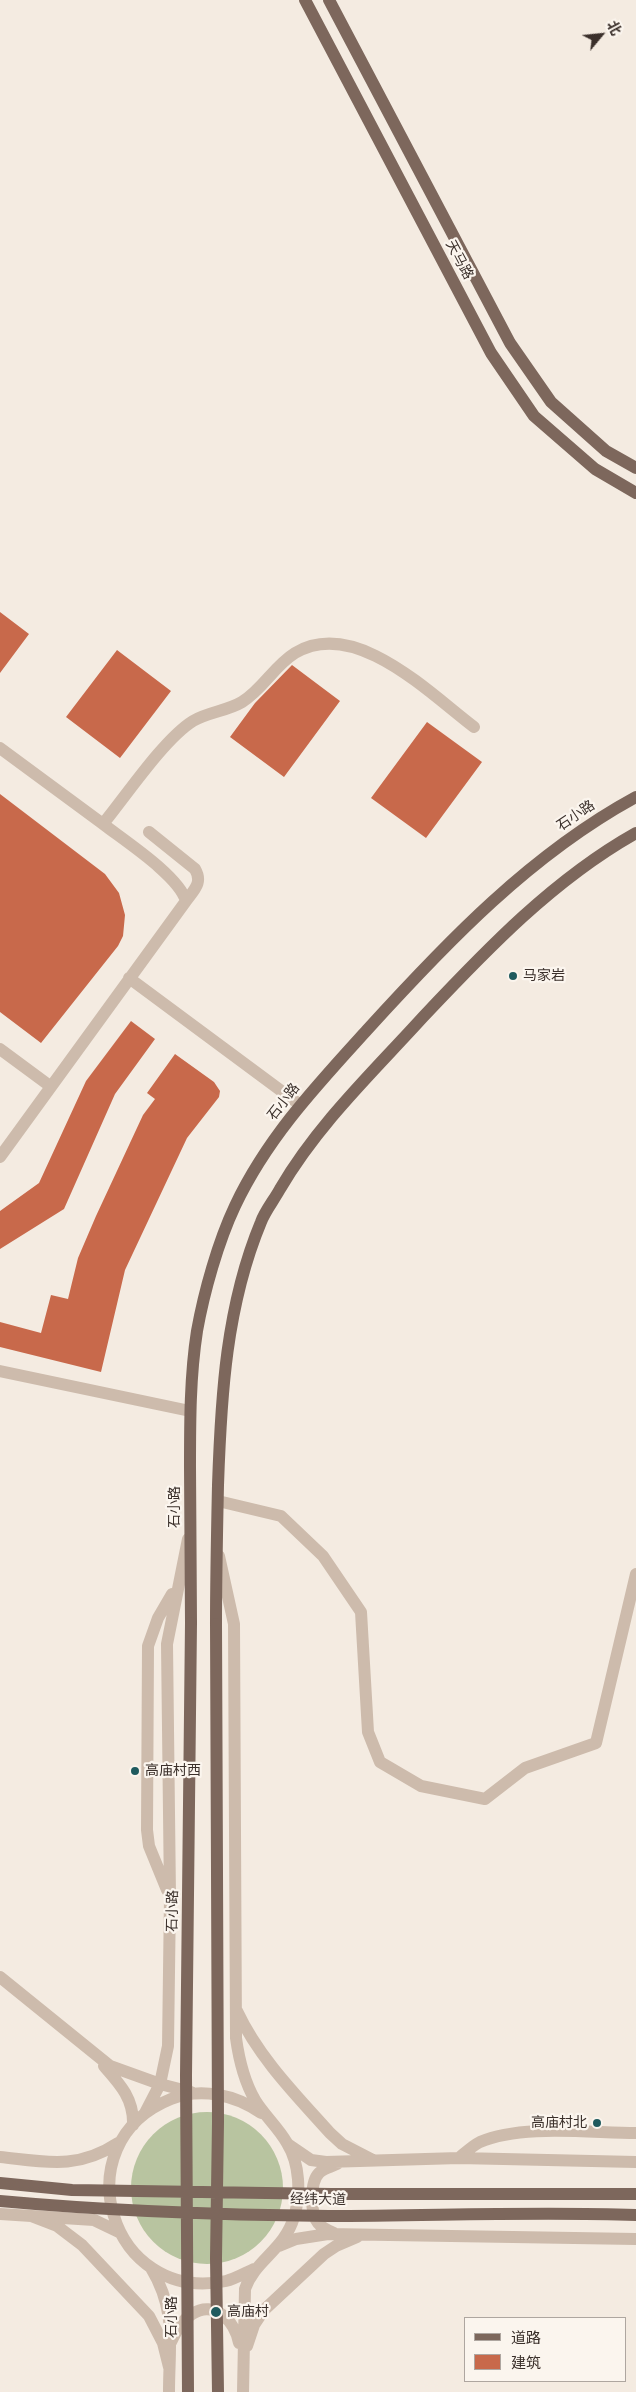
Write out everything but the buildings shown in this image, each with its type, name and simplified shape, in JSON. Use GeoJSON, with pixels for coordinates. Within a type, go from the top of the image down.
{"type":"FeatureCollection","features":[{"type":"Feature","properties":{"kind":"main road","name":"天马路"},"geometry":{"type":"LineString","coordinates":[[306,0],[491,353],[534,416],[595,469],[636,493]]}},
{"type":"Feature","properties":{"kind":"main road","name":"天马路"},"geometry":{"type":"LineString","coordinates":[[329,0],[510,343],[551,402],[606,451],[636,468]]}},
{"type":"Feature","properties":{"kind":"main road","name":"石小路"},"geometry":{"type":"LineString","coordinates":[[188,2392],[186,2075],[192,1623],[190,1411],[198,1331],[213,1268],[232,1215],[265,1153],[300,1104],[416,976],[470,923],[557,848],[596,820],[636,797]]}},
{"type":"Feature","properties":{"kind":"main road"},"geometry":{"type":"LineString","coordinates":[[218,2392],[216,2258],[218,2122],[216,1541],[220,1410],[228,1340],[242,1281],[261,1221],[291,1170],[324,1125],[441,998],[542,900],[611,847],[636,833]]}},
{"type":"Feature","properties":{"kind":"main road","name":"经纬大道"},"geometry":{"type":"LineString","coordinates":[[0,2183],[72,2190],[331,2194],[636,2194]]}},
{"type":"Feature","properties":{"kind":"main road","name":"经纬大道"},"geometry":{"type":"LineString","coordinates":[[0,2201],[76,2208],[328,2216],[573,2212],[636,2215]]}},
{"type":"Feature","properties":{"kind":"street"},"geometry":{"type":"LineString","coordinates":[[103,824],[179,732],[202,716],[242,702],[277,667],[296,653],[316,645],[338,644],[362,649],[387,661],[474,727]]}},
{"type":"Feature","properties":{"kind":"street"},"geometry":{"type":"LineString","coordinates":[[0,748],[103,824],[171,878],[183,893],[186,901]]}},
{"type":"Feature","properties":{"kind":"street"},"geometry":{"type":"LineString","coordinates":[[0,1157],[199,884],[199,876],[195,869],[149,832]]}},
{"type":"Feature","properties":{"kind":"street"},"geometry":{"type":"LineString","coordinates":[[129,978],[300,1104]]}},
{"type":"Feature","properties":{"kind":"street"},"geometry":{"type":"LineString","coordinates":[[0,1049],[50,1086]]}},
{"type":"Feature","properties":{"kind":"street"},"geometry":{"type":"LineString","coordinates":[[0,1371],[190,1411]]}},
{"type":"Feature","properties":{"kind":"street"},"geometry":{"type":"LineString","coordinates":[[218,1501],[281,1516],[322,1556],[361,1612],[368,1732],[380,1762],[421,1786],[485,1799],[525,1768],[596,1743],[636,1574]]}},
{"type":"Feature","properties":{"kind":"street"},"geometry":{"type":"LineString","coordinates":[[145,2113],[160,2084],[168,2046],[170,1897],[168,1644],[177,1586],[190,1527]]}},
{"type":"Feature","properties":{"kind":"street"},"geometry":{"type":"LineString","coordinates":[[216,1541],[234,1624],[236,2038],[239,2062],[254,2098],[288,2144],[296,2163],[298,2186],[294,2218],[279,2246],[256,2268],[244,2289],[243,2392]]}},
{"type":"Feature","properties":{"kind":"street"},"geometry":{"type":"LineString","coordinates":[[170,1897],[149,1846],[147,1830],[148,1646],[158,1618],[177,1586]]}},
{"type":"Feature","properties":{"kind":"street"},"geometry":{"type":"LineString","coordinates":[[0,1977],[110,2066],[160,2084],[195,2093],[225,2096],[253,2107],[266,2116]]}},
{"type":"Feature","properties":{"kind":"street"},"geometry":{"type":"LineString","coordinates":[[236,2007],[246,2030],[262,2055],[330,2134],[342,2144],[375,2161]]}},
{"type":"Feature","properties":{"kind":"street"},"geometry":{"type":"LineString","coordinates":[[96,2056],[128,2096],[134,2114],[133,2125]]}},
{"type":"Feature","properties":{"kind":"street"},"geometry":{"type":"LineString","coordinates":[[0,2158],[62,2163],[100,2155],[118,2143],[145,2113],[177,2096],[195,2093]]}},
{"type":"Feature","properties":{"kind":"street"},"geometry":{"type":"LineString","coordinates":[[458,2158],[479,2143],[502,2135],[522,2132],[636,2133]]}},
{"type":"Feature","properties":{"kind":"street"},"geometry":{"type":"LineString","coordinates":[[118,2143],[110,2170],[109,2202],[118,2232],[135,2254],[164,2276],[195,2284],[227,2281],[256,2268]]}},
{"type":"Feature","properties":{"kind":"street"},"geometry":{"type":"LineString","coordinates":[[288,2144],[311,2160],[326,2162],[458,2158],[636,2162]]}},
{"type":"Feature","properties":{"kind":"street"},"geometry":{"type":"LineString","coordinates":[[335,2234],[319,2225],[315,2220],[313,2211],[314,2181],[324,2169],[344,2162]]}},
{"type":"Feature","properties":{"kind":"street"},"geometry":{"type":"LineString","coordinates":[[0,2214],[94,2220],[118,2232]]}},
{"type":"Feature","properties":{"kind":"street"},"geometry":{"type":"LineString","coordinates":[[31,2216],[57,2226],[76,2240],[149,2316],[163,2344],[169,2367]]}},
{"type":"Feature","properties":{"kind":"street"},"geometry":{"type":"LineString","coordinates":[[279,2246],[296,2239],[335,2234],[636,2238]]}},
{"type":"Feature","properties":{"kind":"street"},"geometry":{"type":"LineString","coordinates":[[242,2358],[254,2325],[264,2310],[324,2254],[347,2240],[368,2234]]}},
{"type":"Feature","properties":{"kind":"street"},"geometry":{"type":"LineString","coordinates":[[151,2268],[166,2298],[170,2314],[169,2392]]}},
{"type":"Feature","properties":{"kind":"street"},"geometry":{"type":"LineString","coordinates":[[170,2344],[177,2330],[190,2314],[211,2309],[220,2312],[233,2326],[238,2336],[242,2358]]}},
{"type":"Feature","properties":{"kind":"green space"},"geometry":{"type":"Polygon","coordinates":[[[207,2112],[222,2113],[236,2118],[261,2134],[277,2159],[282,2173],[282,2203],[277,2217],[261,2242],[236,2258],[222,2263],[207,2264],[192,2263],[178,2258],[153,2242],[137,2217],[132,2203],[131,2188],[132,2173],[137,2159],[153,2134],[178,2118],[192,2113],[207,2112]]]}},
{"type":"Feature","properties":{"kind":"place","name":"马家岩"},"geometry":{"type":"Point","coordinates":[513,976]}},
{"type":"Feature","properties":{"kind":"place","name":"高庙村西"},"geometry":{"type":"Point","coordinates":[135,1771]}},
{"type":"Feature","properties":{"kind":"place","name":"高庙村北"},"geometry":{"type":"Point","coordinates":[597,2123]}},
{"type":"Feature","properties":{"kind":"place","name":"高庙村"},"geometry":{"type":"Point","coordinates":[216,2312]}}]}
